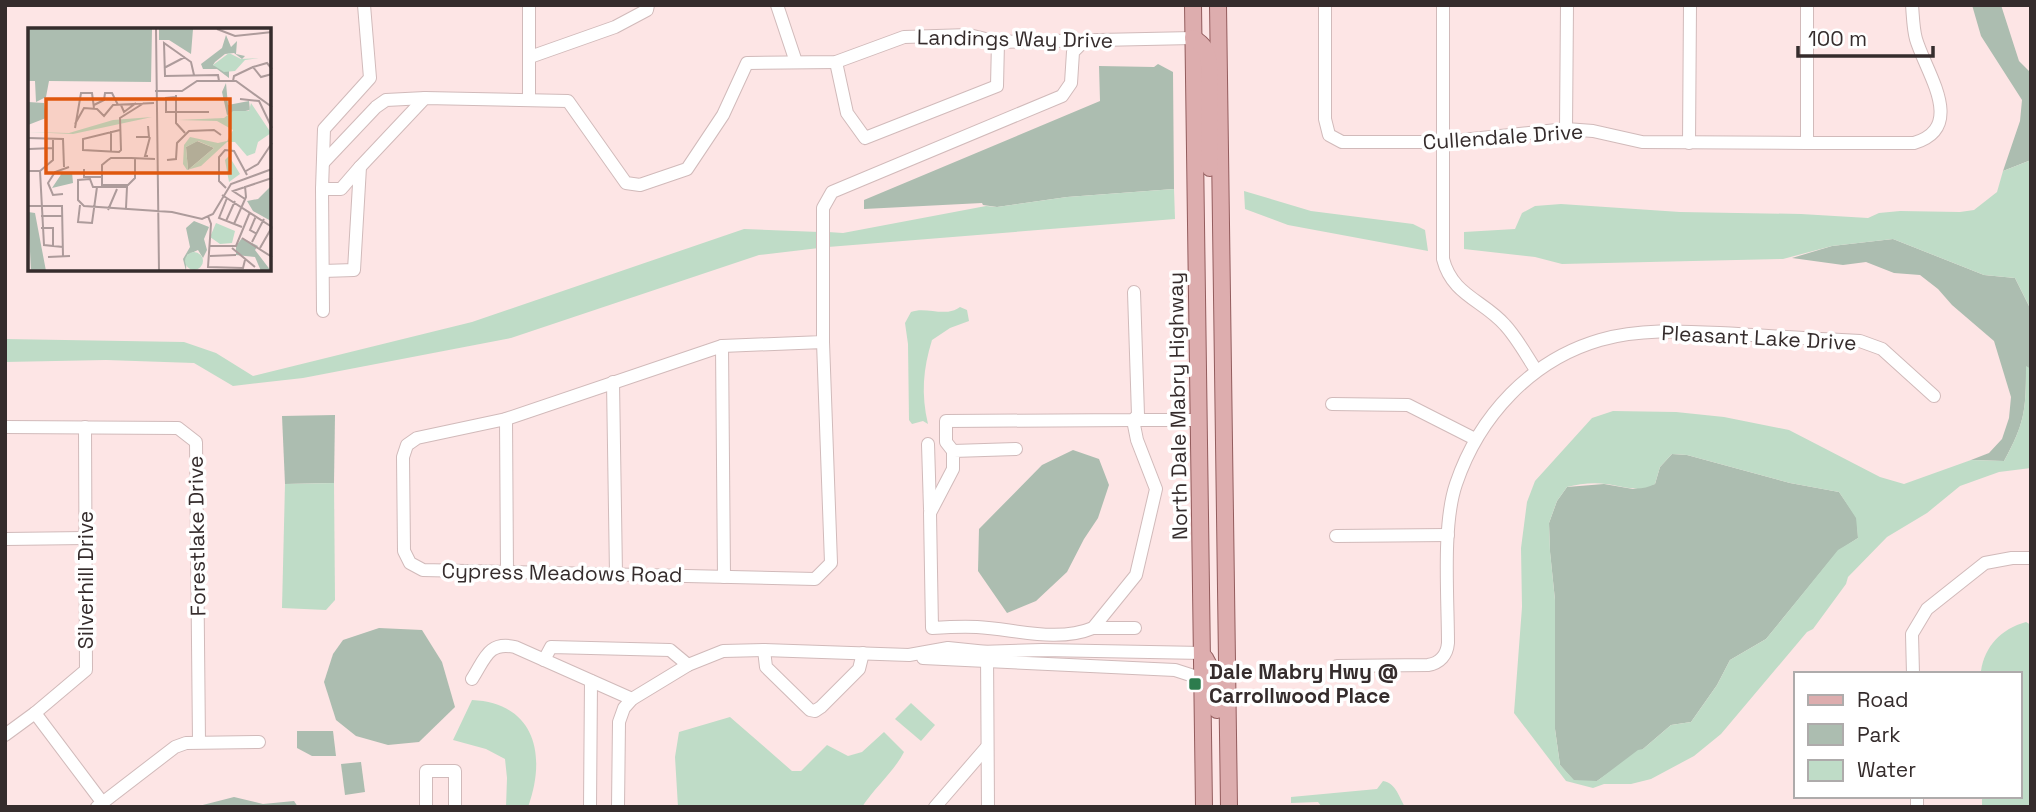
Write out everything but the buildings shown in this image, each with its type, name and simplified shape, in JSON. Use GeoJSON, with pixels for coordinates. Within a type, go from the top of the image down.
{"type":"FeatureCollection","features":[{"type":"Feature","properties":{"kind":"main road","name":"North Dale Mabry Highway"},"geometry":{"type":"LineString","coordinates":[[1193,5],[1204,807]]}},
{"type":"Feature","properties":{"kind":"main road"},"geometry":{"type":"LineString","coordinates":[[1218,5],[1229,807]]}},
{"type":"Feature","properties":{"kind":"main road"},"geometry":{"type":"LineString","coordinates":[[1193,38],[1207,50],[1209,64],[1210,216],[1222,252]]}},
{"type":"Feature","properties":{"kind":"main road"},"geometry":{"type":"LineString","coordinates":[[1203,653],[1215,677],[1219,807]]}},
{"type":"Feature","properties":{"kind":"street"},"geometry":{"type":"LineString","coordinates":[[323,311],[324,129],[370,78],[364,5]]}},
{"type":"Feature","properties":{"kind":"street"},"geometry":{"type":"LineString","coordinates":[[529,5],[529,98]]}},
{"type":"Feature","properties":{"kind":"street"},"geometry":{"type":"LineString","coordinates":[[530,57],[615,27],[648,10],[648,5]]}},
{"type":"Feature","properties":{"kind":"street"},"geometry":{"type":"LineString","coordinates":[[777,5],[796,62]]}},
{"type":"Feature","properties":{"kind":"street","name":"Cullendale Drive"},"geometry":{"type":"LineString","coordinates":[[1325,5],[1325,118],[1329,135],[1342,142],[1443,142],[1566,129],[1593,131],[1642,142],[1914,144],[1928,139],[1939,126],[1941,105],[1916,38],[1912,5]]}},
{"type":"Feature","properties":{"kind":"street"},"geometry":{"type":"LineString","coordinates":[[1443,5],[1443,259],[1446,272],[1457,287],[1504,324],[1536,370]]}},
{"type":"Feature","properties":{"kind":"street"},"geometry":{"type":"LineString","coordinates":[[1566,129],[1567,5]]}},
{"type":"Feature","properties":{"kind":"street"},"geometry":{"type":"LineString","coordinates":[[1689,143],[1690,5]]}},
{"type":"Feature","properties":{"kind":"street"},"geometry":{"type":"LineString","coordinates":[[1807,5],[1807,144]]}},
{"type":"Feature","properties":{"kind":"street","name":"Landings Way Drive"},"geometry":{"type":"LineString","coordinates":[[323,163],[376,107],[386,100],[568,100],[626,183],[640,185],[687,169],[723,115],[747,63],[836,62],[904,37],[969,34],[998,41],[1193,38]]}},
{"type":"Feature","properties":{"kind":"street"},"geometry":{"type":"LineString","coordinates":[[836,62],[847,113],[865,138],[997,86],[998,41]]}},
{"type":"Feature","properties":{"kind":"street","name":"Cypress Meadows Road"},"geometry":{"type":"LineString","coordinates":[[823,342],[722,346],[506,419],[417,438],[407,445],[403,457],[404,551],[410,564],[423,570],[815,579],[831,563],[823,342],[823,208],[831,192],[1062,96],[1071,83],[1073,52],[1084,41]]}},
{"type":"Feature","properties":{"kind":"street"},"geometry":{"type":"LineString","coordinates":[[322,189],[341,189],[425,98]]}},
{"type":"Feature","properties":{"kind":"street"},"geometry":{"type":"LineString","coordinates":[[323,271],[354,270],[360,166]]}},
{"type":"Feature","properties":{"kind":"street"},"geometry":{"type":"LineString","coordinates":[[1133,420],[1138,415],[1134,292]]}},
{"type":"Feature","properties":{"kind":"street","name":"Pleasant Lake Drive"},"geometry":{"type":"LineString","coordinates":[[1338,666],[1428,665],[1444,657],[1448,643],[1448,535],[1455,485],[1475,439],[1503,400],[1536,370],[1579,347],[1603,339],[1645,332],[1686,331],[1860,341],[1882,349],[1934,396]]}},
{"type":"Feature","properties":{"kind":"street"},"geometry":{"type":"LineString","coordinates":[[722,346],[724,577]]}},
{"type":"Feature","properties":{"kind":"street"},"geometry":{"type":"LineString","coordinates":[[613,382],[616,574]]}},
{"type":"Feature","properties":{"kind":"street"},"geometry":{"type":"LineString","coordinates":[[1332,404],[1408,405],[1475,439]]}},
{"type":"Feature","properties":{"kind":"street"},"geometry":{"type":"LineString","coordinates":[[506,419],[507,572]]}},
{"type":"Feature","properties":{"kind":"street"},"geometry":{"type":"LineString","coordinates":[[1093,628],[1136,575],[1156,489],[1137,440],[1133,420]]}},
{"type":"Feature","properties":{"kind":"street"},"geometry":{"type":"LineString","coordinates":[[930,513],[953,469],[953,451],[946,442],[946,421],[1199,420]]}},
{"type":"Feature","properties":{"kind":"street","name":"Forestlake Drive"},"geometry":{"type":"LineString","coordinates":[[5,427],[178,428],[196,442],[199,742]]}},
{"type":"Feature","properties":{"kind":"street","name":"Silverhill Drive"},"geometry":{"type":"LineString","coordinates":[[5,735],[86,670],[85,427]]}},
{"type":"Feature","properties":{"kind":"street"},"geometry":{"type":"LineString","coordinates":[[928,444],[932,628],[976,627],[1042,634],[1080,633],[1093,628],[1135,628]]}},
{"type":"Feature","properties":{"kind":"street"},"geometry":{"type":"LineString","coordinates":[[953,451],[1016,449]]}},
{"type":"Feature","properties":{"kind":"street"},"geometry":{"type":"LineString","coordinates":[[1336,536],[1448,535]]}},
{"type":"Feature","properties":{"kind":"street"},"geometry":{"type":"LineString","coordinates":[[5,538],[86,538]]}},
{"type":"Feature","properties":{"kind":"street"},"geometry":{"type":"LineString","coordinates":[[1913,672],[1912,634],[1927,609],[1984,563],[2031,558]]}},
{"type":"Feature","properties":{"kind":"street"},"geometry":{"type":"LineString","coordinates":[[1042,634],[1043,657]]}},
{"type":"Feature","properties":{"kind":"street"},"geometry":{"type":"LineString","coordinates":[[472,679],[490,649],[503,645],[515,647],[632,699]]}},
{"type":"Feature","properties":{"kind":"street"},"geometry":{"type":"LineString","coordinates":[[544,660],[551,647],[670,650],[688,666]]}},
{"type":"Feature","properties":{"kind":"street"},"geometry":{"type":"LineString","coordinates":[[618,807],[619,722],[624,708],[632,699],[688,666],[723,651],[909,655],[948,648],[987,657]]}},
{"type":"Feature","properties":{"kind":"street"},"geometry":{"type":"LineString","coordinates":[[764,650],[766,667],[810,710],[815,711],[859,669],[863,653]]}},
{"type":"Feature","properties":{"kind":"street"},"geometry":{"type":"LineString","coordinates":[[909,655],[927,659],[1043,657],[1117,651],[1203,653]]}},
{"type":"Feature","properties":{"kind":"street"},"geometry":{"type":"LineString","coordinates":[[1117,651],[1117,666]]}},
{"type":"Feature","properties":{"kind":"street"},"geometry":{"type":"LineString","coordinates":[[987,657],[988,807]]}},
{"type":"Feature","properties":{"kind":"street"},"geometry":{"type":"LineString","coordinates":[[1043,657],[1175,670],[1203,679]]}},
{"type":"Feature","properties":{"kind":"street"},"geometry":{"type":"LineString","coordinates":[[590,681],[590,807]]}},
{"type":"Feature","properties":{"kind":"street"},"geometry":{"type":"LineString","coordinates":[[35,713],[100,804],[175,747],[199,742],[258,742]]}},
{"type":"Feature","properties":{"kind":"street"},"geometry":{"type":"LineString","coordinates":[[935,807],[986,748]]}},
{"type":"Feature","properties":{"kind":"street"},"geometry":{"type":"LineString","coordinates":[[426,807],[426,771],[455,771],[455,807]]}},
{"type":"Feature","properties":{"kind":"green space"},"geometry":{"type":"Polygon","coordinates":[[[1972,5],[2001,5],[2019,61],[2031,73],[2031,160],[2003,171],[2020,121],[2022,100],[1981,36],[1972,5]]]}},
{"type":"Feature","properties":{"kind":"green space"},"geometry":{"type":"Polygon","coordinates":[[[1158,64],[1173,72],[1174,189],[1067,197],[997,207],[982,203],[864,209],[864,200],[1100,101],[1099,66],[1154,67],[1158,64]]]}},
{"type":"Feature","properties":{"kind":"green space"},"geometry":{"type":"Polygon","coordinates":[[[1893,239],[1984,275],[2015,278],[2031,310],[2031,369],[2026,367],[2023,416],[2004,461],[1971,460],[1989,453],[2002,439],[2009,418],[2011,397],[1994,341],[1920,275],[1894,273],[1866,262],[1843,265],[1792,258],[1832,246],[1893,239]]]}},
{"type":"Feature","properties":{"kind":"green space"},"geometry":{"type":"Polygon","coordinates":[[[335,415],[334,483],[285,484],[282,416],[335,415]]]}},
{"type":"Feature","properties":{"kind":"green space"},"geometry":{"type":"Polygon","coordinates":[[[1073,450],[1099,459],[1109,485],[1098,518],[1067,572],[1036,601],[1007,613],[978,571],[979,529],[1042,465],[1073,450]]]}},
{"type":"Feature","properties":{"kind":"green space"},"geometry":{"type":"Polygon","coordinates":[[[1672,454],[1687,455],[1790,483],[1839,492],[1857,518],[1858,538],[1838,551],[1766,639],[1730,660],[1717,685],[1691,722],[1671,725],[1643,749],[1597,781],[1574,781],[1560,765],[1555,729],[1555,600],[1549,523],[1557,501],[1567,487],[1604,484],[1633,489],[1655,484],[1660,467],[1672,454]]]}},
{"type":"Feature","properties":{"kind":"green space"},"geometry":{"type":"Polygon","coordinates":[[[379,628],[422,630],[442,662],[455,707],[419,742],[388,745],[356,736],[336,720],[324,682],[333,654],[343,640],[379,628]]]}},
{"type":"Feature","properties":{"kind":"green space"},"geometry":{"type":"Polygon","coordinates":[[[297,731],[333,731],[336,756],[312,756],[297,748],[297,731]]]}},
{"type":"Feature","properties":{"kind":"green space"},"geometry":{"type":"Polygon","coordinates":[[[361,762],[365,792],[345,795],[341,764],[361,762]]]}},
{"type":"Feature","properties":{"kind":"green space"},"geometry":{"type":"Polygon","coordinates":[[[234,797],[263,804],[294,801],[298,807],[195,807],[234,797]]]}},
{"type":"Feature","properties":{"kind":"water"},"geometry":{"type":"Polygon","coordinates":[[[2031,160],[2031,310],[2015,278],[1984,275],[1893,239],[1832,246],[1783,259],[1562,264],[1535,257],[1464,249],[1464,232],[1515,229],[1522,213],[1535,206],[1561,204],[1680,212],[1868,218],[1879,213],[1900,211],[1974,210],[1997,192],[2003,171],[2031,160]]]}},
{"type":"Feature","properties":{"kind":"water"},"geometry":{"type":"Polygon","coordinates":[[[1174,189],[1175,219],[828,247],[828,232],[843,233],[986,206],[1174,189]]]}},
{"type":"Feature","properties":{"kind":"water"},"geometry":{"type":"Polygon","coordinates":[[[1244,191],[1311,211],[1413,224],[1425,230],[1428,251],[1288,225],[1245,209],[1244,191]]]}},
{"type":"Feature","properties":{"kind":"water"},"geometry":{"type":"Polygon","coordinates":[[[744,229],[819,232],[819,248],[759,255],[511,338],[303,378],[233,386],[194,363],[106,360],[5,362],[5,339],[184,342],[216,353],[253,376],[472,322],[744,229]]]}},
{"type":"Feature","properties":{"kind":"water"},"geometry":{"type":"Polygon","coordinates":[[[960,307],[967,310],[969,321],[950,328],[932,340],[925,371],[924,392],[928,424],[923,421],[912,424],[909,420],[908,344],[905,323],[911,312],[949,312],[960,307]]]}},
{"type":"Feature","properties":{"kind":"water"},"geometry":{"type":"Polygon","coordinates":[[[2026,366],[2031,369],[2031,468],[1999,472],[1960,486],[1927,513],[1887,537],[1848,577],[1846,584],[1813,629],[1807,632],[1721,734],[1694,756],[1651,779],[1631,784],[1604,784],[1593,788],[1566,781],[1514,713],[1522,607],[1521,548],[1527,502],[1535,481],[1592,418],[1613,411],[1676,412],[1724,417],[1789,430],[1880,477],[1904,484],[1971,460],[2004,461],[2020,426],[2025,405],[2026,366]],[[1672,454],[1660,467],[1655,484],[1649,487],[1630,488],[1596,483],[1567,487],[1557,501],[1549,523],[1555,600],[1555,729],[1560,765],[1574,780],[1597,781],[1643,749],[1671,725],[1691,722],[1717,685],[1730,660],[1766,639],[1838,550],[1858,538],[1856,518],[1839,492],[1790,483],[1687,455],[1672,454]]]}},
{"type":"Feature","properties":{"kind":"water"},"geometry":{"type":"Polygon","coordinates":[[[334,483],[335,600],[326,610],[282,608],[285,484],[334,483]]]}},
{"type":"Feature","properties":{"kind":"water"},"geometry":{"type":"Polygon","coordinates":[[[2026,622],[2031,625],[2031,807],[1982,807],[1982,798],[2022,798],[2022,672],[1981,672],[1990,646],[2002,634],[2026,622]]]}},
{"type":"Feature","properties":{"kind":"water"},"geometry":{"type":"Polygon","coordinates":[[[472,700],[493,703],[510,711],[522,721],[531,735],[536,769],[528,807],[506,807],[505,759],[486,749],[453,740],[472,700]]]}},
{"type":"Feature","properties":{"kind":"water"},"geometry":{"type":"Polygon","coordinates":[[[911,703],[935,725],[921,741],[895,719],[911,703]]]}},
{"type":"Feature","properties":{"kind":"water"},"geometry":{"type":"Polygon","coordinates":[[[730,717],[792,771],[801,771],[827,745],[848,756],[862,752],[884,732],[904,752],[862,807],[678,807],[675,757],[679,732],[730,717]]]}},
{"type":"Feature","properties":{"kind":"water"},"geometry":{"type":"Polygon","coordinates":[[[1383,781],[1394,787],[1405,807],[1322,807],[1318,802],[1291,803],[1291,797],[1377,789],[1383,781]]]}},
{"type":"Feature","properties":{"kind":"place","name":"Dale Mabry Hwy @ Carrollwood Place"},"geometry":{"type":"Point","coordinates":[1195,684]}}]}
